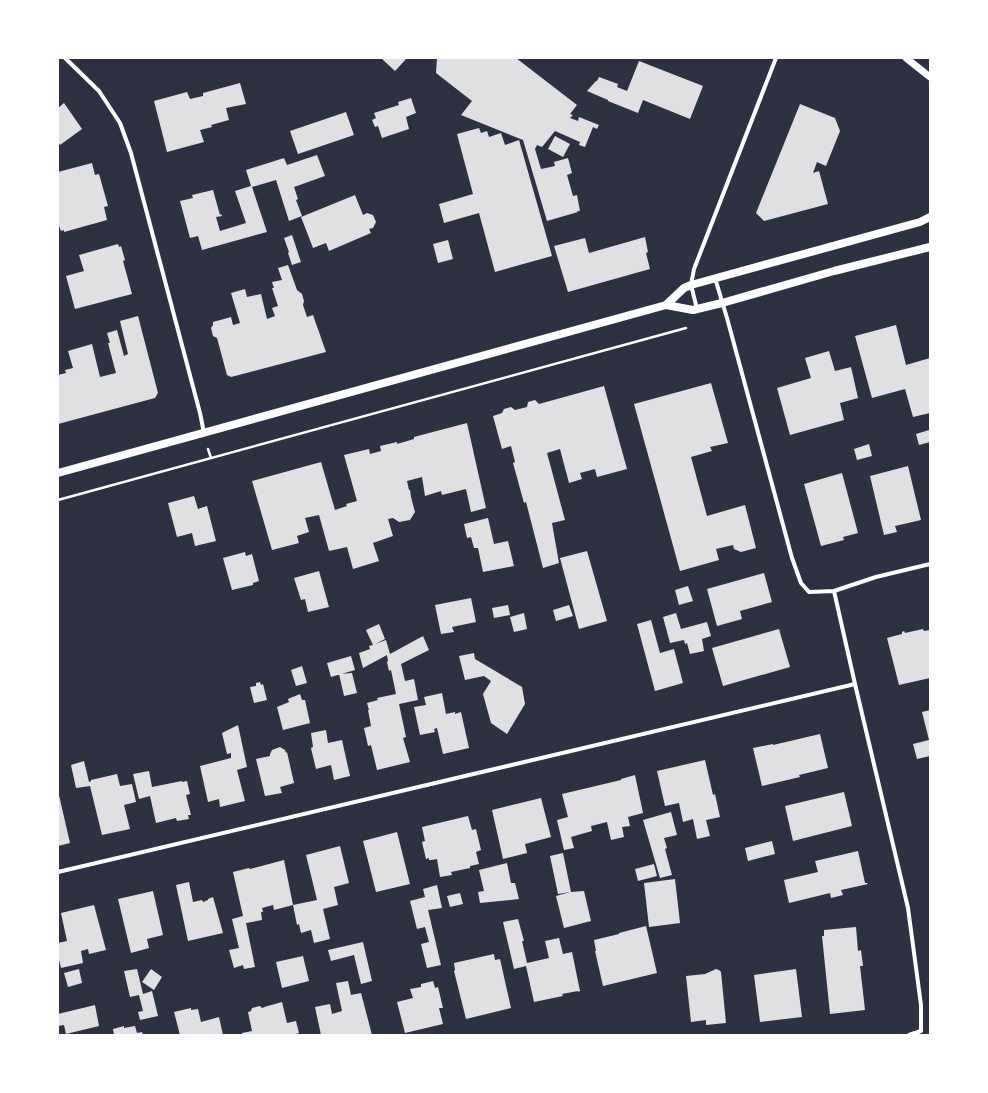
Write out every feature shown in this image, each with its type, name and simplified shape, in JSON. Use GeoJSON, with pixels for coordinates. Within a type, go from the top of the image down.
{"type":"FeatureCollection","features":[{"type":"Feature","properties":{"kind":"main road"},"geometry":{"type":"LineString","coordinates":[[666,306],[684,288],[691,285],[920,222],[930,217]]}},
{"type":"Feature","properties":{"kind":"main road"},"geometry":{"type":"LineString","coordinates":[[58,473],[666,306],[693,310],[834,271],[930,247]]}},
{"type":"Feature","properties":{"kind":"street"},"geometry":{"type":"LineString","coordinates":[[65,58],[99,91],[120,123],[133,161],[204,433]]}},
{"type":"Feature","properties":{"kind":"street"},"geometry":{"type":"LineString","coordinates":[[697,309],[691,285],[694,269],[776,58]]}},
{"type":"Feature","properties":{"kind":"street"},"geometry":{"type":"LineString","coordinates":[[906,58],[930,77]]}},
{"type":"Feature","properties":{"kind":"street"},"geometry":{"type":"LineString","coordinates":[[715,278],[790,551],[797,574],[802,583],[810,592],[834,591],[876,577],[930,564]]}},
{"type":"Feature","properties":{"kind":"street"},"geometry":{"type":"LineString","coordinates":[[834,591],[908,908],[921,1005],[921,1031],[908,1035]]}},
{"type":"Feature","properties":{"kind":"street"},"geometry":{"type":"LineString","coordinates":[[58,872],[855,684]]}},
{"type":"Feature","properties":{"kind":"path"},"geometry":{"type":"LineString","coordinates":[[58,500],[692,326]]}},
{"type":"Feature","properties":{"kind":"building"},"geometry":{"type":"Polygon","coordinates":[[[381,58],[407,58],[395,71],[381,58]]]}},
{"type":"Feature","properties":{"kind":"building"},"geometry":{"type":"Polygon","coordinates":[[[437,58],[516,58],[577,105],[570,114],[573,115],[570,118],[578,121],[579,117],[599,125],[597,129],[593,127],[585,147],[579,145],[580,142],[555,131],[542,147],[537,145],[535,149],[541,169],[555,166],[554,162],[568,158],[572,173],[567,175],[573,196],[577,195],[580,211],[547,221],[523,140],[461,115],[472,101],[436,73],[437,58]]]}},
{"type":"Feature","properties":{"kind":"building"},"geometry":{"type":"Polygon","coordinates":[[[639,61],[703,86],[690,119],[643,100],[638,113],[587,91],[599,77],[618,84],[617,87],[627,91],[639,61]]]}},
{"type":"Feature","properties":{"kind":"building"},"geometry":{"type":"Polygon","coordinates":[[[240,83],[246,104],[226,108],[229,120],[200,130],[204,142],[167,152],[154,101],[187,92],[190,99],[203,96],[203,93],[240,83]]]}},
{"type":"Feature","properties":{"kind":"building"},"geometry":{"type":"Polygon","coordinates":[[[411,98],[416,113],[406,117],[409,129],[382,138],[378,126],[375,127],[372,120],[376,118],[374,113],[399,105],[398,102],[411,98]]]}},
{"type":"Feature","properties":{"kind":"building"},"geometry":{"type":"Polygon","coordinates":[[[64,103],[82,129],[60,145],[58,142],[58,108],[64,103]]]}},
{"type":"Feature","properties":{"kind":"building"},"geometry":{"type":"Polygon","coordinates":[[[800,104],[835,118],[840,131],[826,166],[817,162],[813,173],[819,171],[828,204],[764,221],[756,213],[800,104]]]}},
{"type":"Feature","properties":{"kind":"building"},"geometry":{"type":"Polygon","coordinates":[[[346,112],[354,135],[298,154],[290,131],[346,112]]]}},
{"type":"Feature","properties":{"kind":"building"},"geometry":{"type":"Polygon","coordinates":[[[479,128],[481,133],[487,131],[489,137],[501,133],[505,145],[519,140],[552,256],[495,272],[479,213],[444,223],[439,204],[473,194],[457,134],[479,128]]]}},
{"type":"Feature","properties":{"kind":"building"},"geometry":{"type":"Polygon","coordinates":[[[555,136],[570,144],[563,157],[548,149],[555,136]]]}},
{"type":"Feature","properties":{"kind":"building"},"geometry":{"type":"Polygon","coordinates":[[[317,155],[325,176],[294,187],[298,199],[296,200],[302,216],[289,221],[276,180],[252,187],[267,232],[202,250],[198,236],[190,238],[180,201],[193,198],[192,195],[213,190],[220,215],[221,214],[222,216],[216,217],[220,231],[246,223],[235,191],[251,186],[246,170],[284,158],[287,165],[317,155]]]}},
{"type":"Feature","properties":{"kind":"building"},"geometry":{"type":"Polygon","coordinates":[[[92,163],[95,175],[99,174],[108,206],[104,207],[107,220],[64,232],[64,230],[61,231],[58,223],[58,172],[92,163]]]}},
{"type":"Feature","properties":{"kind":"building"},"geometry":{"type":"Polygon","coordinates":[[[355,195],[363,215],[367,213],[373,215],[376,222],[373,228],[369,229],[371,233],[329,251],[326,243],[313,248],[301,217],[355,195]]]}},
{"type":"Feature","properties":{"kind":"building"},"geometry":{"type":"Polygon","coordinates":[[[292,235],[301,262],[292,265],[284,238],[292,235]]]}},
{"type":"Feature","properties":{"kind":"building"},"geometry":{"type":"Polygon","coordinates":[[[645,237],[648,252],[646,253],[650,269],[568,292],[554,246],[585,238],[589,253],[645,237]]]}},
{"type":"Feature","properties":{"kind":"building"},"geometry":{"type":"Polygon","coordinates":[[[448,240],[453,259],[438,263],[433,244],[448,240]]]}},
{"type":"Feature","properties":{"kind":"building"},"geometry":{"type":"Polygon","coordinates":[[[118,244],[119,247],[121,246],[125,260],[123,261],[132,294],[75,309],[66,276],[84,271],[79,255],[118,244]]]}},
{"type":"Feature","properties":{"kind":"building"},"geometry":{"type":"Polygon","coordinates":[[[288,265],[297,290],[302,294],[304,301],[303,305],[307,317],[313,315],[326,352],[231,377],[227,375],[217,338],[213,336],[211,328],[213,322],[231,317],[233,325],[240,323],[231,293],[245,289],[247,297],[261,294],[267,319],[275,316],[272,308],[278,306],[272,288],[274,288],[272,282],[282,280],[278,268],[288,265]]]}},
{"type":"Feature","properties":{"kind":"building"},"geometry":{"type":"Polygon","coordinates":[[[138,316],[158,393],[155,398],[58,424],[58,375],[66,373],[65,370],[73,368],[68,351],[92,344],[100,377],[116,373],[108,343],[110,343],[107,333],[117,330],[124,356],[128,354],[120,321],[138,316]]]}},
{"type":"Feature","properties":{"kind":"building"},"geometry":{"type":"Polygon","coordinates":[[[896,325],[906,365],[930,358],[930,413],[913,417],[905,389],[872,398],[855,336],[896,325]]]}},
{"type":"Feature","properties":{"kind":"building"},"geometry":{"type":"Polygon","coordinates":[[[829,351],[835,371],[851,367],[858,398],[840,403],[844,420],[790,435],[777,388],[811,378],[805,358],[829,351]]]}},
{"type":"Feature","properties":{"kind":"building"},"geometry":{"type":"Polygon","coordinates":[[[711,383],[728,443],[710,447],[712,451],[691,457],[707,516],[745,505],[756,548],[741,552],[734,549],[733,545],[716,549],[719,560],[680,571],[634,404],[711,383]]]}},
{"type":"Feature","properties":{"kind":"building"},"geometry":{"type":"Polygon","coordinates":[[[604,386],[627,469],[597,477],[595,469],[580,473],[582,479],[569,483],[560,449],[547,453],[565,520],[552,523],[559,563],[543,568],[526,502],[524,503],[513,463],[515,462],[511,446],[502,449],[493,416],[502,413],[504,409],[511,407],[515,410],[527,407],[528,402],[535,400],[539,404],[604,386]]]}},
{"type":"Feature","properties":{"kind":"building"},"geometry":{"type":"Polygon","coordinates":[[[467,423],[486,508],[471,512],[466,489],[442,495],[441,491],[425,496],[422,477],[407,481],[415,512],[410,520],[399,522],[393,518],[388,519],[393,536],[373,543],[379,561],[353,569],[347,547],[329,551],[319,515],[305,518],[309,532],[297,536],[299,543],[272,550],[252,481],[321,462],[335,510],[347,506],[346,504],[357,501],[344,455],[369,449],[370,454],[381,451],[380,446],[397,442],[397,444],[414,439],[414,437],[467,423]]]}},
{"type":"Feature","properties":{"kind":"building"},"geometry":{"type":"Polygon","coordinates":[[[929,430],[930,442],[919,445],[916,434],[929,430]]]}},
{"type":"Feature","properties":{"kind":"building"},"geometry":{"type":"Polygon","coordinates":[[[869,444],[872,456],[857,460],[854,449],[869,444]]]}},
{"type":"Feature","properties":{"kind":"building"},"geometry":{"type":"Polygon","coordinates":[[[908,466],[921,520],[895,526],[897,532],[884,535],[870,476],[908,466]]]}},
{"type":"Feature","properties":{"kind":"building"},"geometry":{"type":"Polygon","coordinates":[[[842,473],[858,533],[843,537],[844,540],[821,546],[804,484],[842,473]]]}},
{"type":"Feature","properties":{"kind":"building"},"geometry":{"type":"Polygon","coordinates":[[[194,496],[198,509],[207,506],[216,541],[195,546],[192,533],[177,537],[168,503],[194,496]]]}},
{"type":"Feature","properties":{"kind":"building"},"geometry":{"type":"Polygon","coordinates":[[[488,518],[494,544],[508,541],[514,566],[483,572],[478,548],[474,548],[471,537],[467,538],[464,524],[488,518]]]}},
{"type":"Feature","properties":{"kind":"building"},"geometry":{"type":"Polygon","coordinates":[[[587,551],[607,621],[579,629],[560,558],[587,551]]]}},
{"type":"Feature","properties":{"kind":"building"},"geometry":{"type":"Polygon","coordinates":[[[245,552],[246,556],[252,554],[259,581],[253,583],[253,585],[232,590],[223,558],[245,552]]]}},
{"type":"Feature","properties":{"kind":"building"},"geometry":{"type":"Polygon","coordinates":[[[319,571],[329,607],[308,612],[305,599],[301,600],[294,578],[319,571]]]}},
{"type":"Feature","properties":{"kind":"building"},"geometry":{"type":"Polygon","coordinates":[[[764,573],[772,602],[740,611],[742,619],[717,626],[707,589],[764,573]]]}},
{"type":"Feature","properties":{"kind":"building"},"geometry":{"type":"Polygon","coordinates":[[[688,586],[693,601],[679,605],[675,590],[688,586]]]}},
{"type":"Feature","properties":{"kind":"building"},"geometry":{"type":"Polygon","coordinates":[[[471,598],[476,622],[452,627],[454,632],[441,634],[435,605],[471,598]]]}},
{"type":"Feature","properties":{"kind":"building"},"geometry":{"type":"Polygon","coordinates":[[[508,605],[510,615],[494,618],[492,608],[508,605]]]}},
{"type":"Feature","properties":{"kind":"building"},"geometry":{"type":"Polygon","coordinates":[[[569,605],[573,616],[556,621],[553,610],[569,605]]]}},
{"type":"Feature","properties":{"kind":"building"},"geometry":{"type":"Polygon","coordinates":[[[524,613],[527,629],[514,632],[510,617],[524,613]]]}},
{"type":"Feature","properties":{"kind":"building"},"geometry":{"type":"Polygon","coordinates":[[[676,613],[681,629],[707,622],[711,636],[702,639],[704,651],[690,654],[687,643],[685,644],[684,640],[670,643],[663,617],[676,613]]]}},
{"type":"Feature","properties":{"kind":"building"},"geometry":{"type":"Polygon","coordinates":[[[651,620],[660,653],[674,649],[683,683],[655,691],[637,624],[651,620]]]}},
{"type":"Feature","properties":{"kind":"building"},"geometry":{"type":"Polygon","coordinates":[[[379,624],[385,639],[375,644],[386,640],[390,654],[423,636],[429,650],[401,664],[405,681],[414,679],[418,700],[399,704],[406,737],[403,738],[410,762],[377,770],[371,745],[368,746],[364,728],[371,726],[367,703],[378,700],[377,698],[396,694],[391,670],[389,671],[387,655],[363,668],[359,653],[370,649],[369,646],[373,645],[366,630],[379,624]]]}},
{"type":"Feature","properties":{"kind":"building"},"geometry":{"type":"Polygon","coordinates":[[[779,629],[790,667],[723,686],[712,648],[779,629]]]}},
{"type":"Feature","properties":{"kind":"building"},"geometry":{"type":"Polygon","coordinates":[[[923,629],[924,631],[930,630],[930,678],[899,685],[887,638],[902,634],[904,631],[905,633],[923,629]]]}},
{"type":"Feature","properties":{"kind":"building"},"geometry":{"type":"Polygon","coordinates":[[[474,653],[475,659],[522,687],[525,704],[507,734],[491,723],[483,694],[491,681],[484,676],[465,680],[459,656],[474,653]]]}},
{"type":"Feature","properties":{"kind":"building"},"geometry":{"type":"Polygon","coordinates":[[[351,656],[355,670],[331,677],[327,663],[351,656]]]}},
{"type":"Feature","properties":{"kind":"building"},"geometry":{"type":"Polygon","coordinates":[[[302,666],[307,683],[296,686],[291,670],[302,666]]]}},
{"type":"Feature","properties":{"kind":"building"},"geometry":{"type":"Polygon","coordinates":[[[352,673],[357,693],[344,696],[339,674],[352,673]]]}},
{"type":"Feature","properties":{"kind":"building"},"geometry":{"type":"Polygon","coordinates":[[[260,682],[261,685],[263,684],[267,700],[254,703],[250,687],[256,686],[256,683],[260,682]]]}},
{"type":"Feature","properties":{"kind":"building"},"geometry":{"type":"Polygon","coordinates":[[[442,693],[446,714],[461,712],[469,748],[443,754],[437,728],[434,729],[435,732],[420,735],[414,707],[426,705],[424,697],[442,693]]]}},
{"type":"Feature","properties":{"kind":"building"},"geometry":{"type":"Polygon","coordinates":[[[300,694],[302,700],[305,700],[310,723],[283,730],[277,707],[289,702],[288,699],[300,694]]]}},
{"type":"Feature","properties":{"kind":"building"},"geometry":{"type":"Polygon","coordinates":[[[930,710],[930,756],[917,759],[913,744],[929,740],[922,712],[930,710]]]}},
{"type":"Feature","properties":{"kind":"building"},"geometry":{"type":"Polygon","coordinates":[[[238,725],[247,767],[237,770],[245,801],[220,807],[219,799],[208,802],[200,766],[231,758],[231,753],[227,754],[222,733],[238,725]]]}},
{"type":"Feature","properties":{"kind":"building"},"geometry":{"type":"Polygon","coordinates":[[[326,730],[328,743],[342,740],[350,776],[334,780],[331,765],[316,769],[311,748],[313,747],[311,733],[326,730]]]}},
{"type":"Feature","properties":{"kind":"building"},"geometry":{"type":"Polygon","coordinates":[[[820,734],[828,768],[799,775],[800,777],[762,786],[753,748],[820,734]]]}},
{"type":"Feature","properties":{"kind":"building"},"geometry":{"type":"Polygon","coordinates":[[[280,747],[285,750],[286,753],[287,752],[294,783],[280,787],[282,793],[265,796],[256,759],[270,756],[272,750],[280,747]]]}},
{"type":"Feature","properties":{"kind":"building"},"geometry":{"type":"Polygon","coordinates":[[[705,760],[720,817],[706,820],[710,836],[697,839],[693,819],[683,822],[679,803],[665,806],[657,771],[705,760]]]}},
{"type":"Feature","properties":{"kind":"building"},"geometry":{"type":"Polygon","coordinates":[[[84,761],[89,782],[91,780],[117,774],[120,786],[132,784],[136,802],[124,805],[130,829],[102,835],[90,786],[76,788],[71,765],[84,761]]]}},
{"type":"Feature","properties":{"kind":"building"},"geometry":{"type":"Polygon","coordinates":[[[149,771],[152,787],[187,781],[190,794],[186,795],[191,815],[188,815],[189,819],[177,821],[176,818],[156,823],[150,796],[139,799],[133,774],[149,771]]]}},
{"type":"Feature","properties":{"kind":"building"},"geometry":{"type":"Polygon","coordinates":[[[635,775],[643,813],[628,817],[630,826],[622,827],[624,837],[611,840],[607,822],[591,826],[592,831],[571,837],[574,848],[564,850],[557,820],[568,817],[562,794],[621,780],[635,775]]]}},
{"type":"Feature","properties":{"kind":"building"},"geometry":{"type":"Polygon","coordinates":[[[58,791],[70,843],[58,846],[58,791]]]}},
{"type":"Feature","properties":{"kind":"building"},"geometry":{"type":"Polygon","coordinates":[[[844,792],[852,826],[793,841],[785,806],[844,792]]]}},
{"type":"Feature","properties":{"kind":"building"},"geometry":{"type":"Polygon","coordinates":[[[541,798],[551,837],[525,844],[527,853],[503,859],[492,810],[541,798]]]}},
{"type":"Feature","properties":{"kind":"building"},"geometry":{"type":"Polygon","coordinates":[[[671,812],[677,835],[664,838],[667,848],[665,849],[672,875],[660,878],[643,820],[671,812]]]}},
{"type":"Feature","properties":{"kind":"building"},"geometry":{"type":"Polygon","coordinates":[[[468,816],[472,830],[476,829],[481,850],[476,852],[479,864],[470,866],[470,868],[451,872],[452,875],[440,877],[437,859],[426,859],[422,842],[425,841],[422,827],[468,816]]]}},
{"type":"Feature","properties":{"kind":"building"},"geometry":{"type":"Polygon","coordinates":[[[397,832],[410,884],[376,892],[363,841],[397,832]]]}},
{"type":"Feature","properties":{"kind":"building"},"geometry":{"type":"Polygon","coordinates":[[[772,841],[775,854],[748,861],[745,848],[772,841]]]}},
{"type":"Feature","properties":{"kind":"building"},"geometry":{"type":"Polygon","coordinates":[[[340,846],[349,883],[334,887],[338,905],[323,909],[330,939],[314,943],[311,930],[301,933],[299,924],[297,925],[293,905],[317,900],[306,855],[340,846]]]}},
{"type":"Feature","properties":{"kind":"building"},"geometry":{"type":"Polygon","coordinates":[[[858,851],[865,883],[868,884],[841,890],[843,895],[831,898],[830,893],[789,903],[784,880],[818,872],[815,861],[858,851]]]}},
{"type":"Feature","properties":{"kind":"building"},"geometry":{"type":"Polygon","coordinates":[[[563,853],[571,892],[584,891],[591,921],[564,928],[556,896],[570,892],[558,894],[550,856],[563,853]]]}},
{"type":"Feature","properties":{"kind":"building"},"geometry":{"type":"Polygon","coordinates":[[[284,860],[293,905],[274,910],[273,905],[262,908],[262,920],[246,923],[255,967],[244,969],[243,965],[234,968],[229,950],[239,948],[232,919],[243,916],[233,872],[284,860]]]}},
{"type":"Feature","properties":{"kind":"building"},"geometry":{"type":"Polygon","coordinates":[[[507,863],[511,883],[515,883],[519,899],[480,903],[478,892],[484,891],[479,870],[507,863]]]}},
{"type":"Feature","properties":{"kind":"building"},"geometry":{"type":"Polygon","coordinates":[[[654,864],[657,876],[638,881],[635,869],[654,864]]]}},
{"type":"Feature","properties":{"kind":"building"},"geometry":{"type":"Polygon","coordinates":[[[675,879],[680,923],[649,927],[644,883],[675,879]]]}},
{"type":"Feature","properties":{"kind":"building"},"geometry":{"type":"Polygon","coordinates":[[[189,882],[193,902],[202,900],[203,902],[213,897],[223,933],[188,941],[176,885],[189,882]]]}},
{"type":"Feature","properties":{"kind":"building"},"geometry":{"type":"Polygon","coordinates":[[[437,885],[442,908],[428,910],[441,965],[427,968],[421,944],[429,942],[425,927],[417,929],[410,901],[425,897],[423,889],[437,885]]]}},
{"type":"Feature","properties":{"kind":"building"},"geometry":{"type":"Polygon","coordinates":[[[153,891],[163,935],[147,939],[149,948],[131,953],[118,899],[153,891]]]}},
{"type":"Feature","properties":{"kind":"building"},"geometry":{"type":"Polygon","coordinates":[[[460,893],[463,904],[450,907],[447,896],[460,893]]]}},
{"type":"Feature","properties":{"kind":"building"},"geometry":{"type":"Polygon","coordinates":[[[94,905],[106,950],[89,954],[88,949],[81,951],[83,963],[61,968],[58,956],[58,943],[67,941],[61,913],[94,905]]]}},
{"type":"Feature","properties":{"kind":"building"},"geometry":{"type":"Polygon","coordinates":[[[518,919],[524,941],[522,941],[527,963],[549,958],[545,941],[559,938],[563,954],[572,952],[580,991],[562,994],[563,996],[534,1002],[526,966],[514,969],[503,922],[518,919]]]}},
{"type":"Feature","properties":{"kind":"building"},"geometry":{"type":"Polygon","coordinates":[[[646,926],[657,973],[603,986],[594,940],[646,926]]]}},
{"type":"Feature","properties":{"kind":"building"},"geometry":{"type":"Polygon","coordinates":[[[856,927],[858,951],[861,950],[863,966],[860,966],[865,1010],[830,1014],[822,936],[824,936],[824,930],[856,927]]]}},
{"type":"Feature","properties":{"kind":"building"},"geometry":{"type":"Polygon","coordinates":[[[363,942],[372,981],[361,984],[354,955],[331,961],[328,950],[363,942]]]}},
{"type":"Feature","properties":{"kind":"building"},"geometry":{"type":"Polygon","coordinates":[[[494,954],[495,960],[500,959],[511,1008],[466,1019],[454,971],[454,963],[494,954]]]}},
{"type":"Feature","properties":{"kind":"building"},"geometry":{"type":"Polygon","coordinates":[[[303,956],[309,981],[282,988],[276,962],[303,956]]]}},
{"type":"Feature","properties":{"kind":"building"},"geometry":{"type":"Polygon","coordinates":[[[79,969],[82,983],[68,987],[64,973],[79,969]]]}},
{"type":"Feature","properties":{"kind":"building"},"geometry":{"type":"Polygon","coordinates":[[[137,969],[143,994],[152,991],[158,1016],[140,1020],[138,1012],[143,1011],[139,995],[130,997],[124,971],[137,969]]]}},
{"type":"Feature","properties":{"kind":"building"},"geometry":{"type":"Polygon","coordinates":[[[151,969],[162,977],[154,990],[142,982],[151,969]]]}},
{"type":"Feature","properties":{"kind":"building"},"geometry":{"type":"Polygon","coordinates":[[[716,969],[721,972],[726,1023],[706,1025],[706,1020],[691,1022],[686,976],[705,974],[716,969]]]}},
{"type":"Feature","properties":{"kind":"building"},"geometry":{"type":"Polygon","coordinates":[[[796,969],[802,1017],[760,1022],[754,975],[796,969]]]}},
{"type":"Feature","properties":{"kind":"building"},"geometry":{"type":"Polygon","coordinates":[[[348,981],[351,995],[361,993],[372,1035],[321,1035],[315,1007],[330,1004],[332,1014],[342,1011],[336,983],[348,981]]]}},
{"type":"Feature","properties":{"kind":"building"},"geometry":{"type":"Polygon","coordinates":[[[433,981],[435,988],[438,987],[443,1008],[439,1008],[443,1024],[405,1033],[397,1002],[413,998],[410,989],[421,987],[421,984],[433,981]]]}},
{"type":"Feature","properties":{"kind":"building"},"geometry":{"type":"Polygon","coordinates":[[[282,1002],[287,1023],[296,1021],[299,1033],[296,1035],[242,1035],[242,1033],[252,1031],[248,1012],[251,1011],[252,1008],[260,1006],[262,1008],[282,1002]]]}},
{"type":"Feature","properties":{"kind":"building"},"geometry":{"type":"Polygon","coordinates":[[[95,1005],[99,1026],[66,1034],[64,1025],[58,1026],[58,1014],[95,1005]]]}},
{"type":"Feature","properties":{"kind":"building"},"geometry":{"type":"Polygon","coordinates":[[[191,1008],[191,1010],[198,1009],[201,1022],[219,1017],[223,1035],[180,1035],[174,1012],[191,1008]]]}},
{"type":"Feature","properties":{"kind":"building"},"geometry":{"type":"Polygon","coordinates":[[[124,1026],[124,1028],[135,1026],[137,1033],[142,1032],[143,1035],[114,1035],[113,1029],[124,1026]]]}}]}
